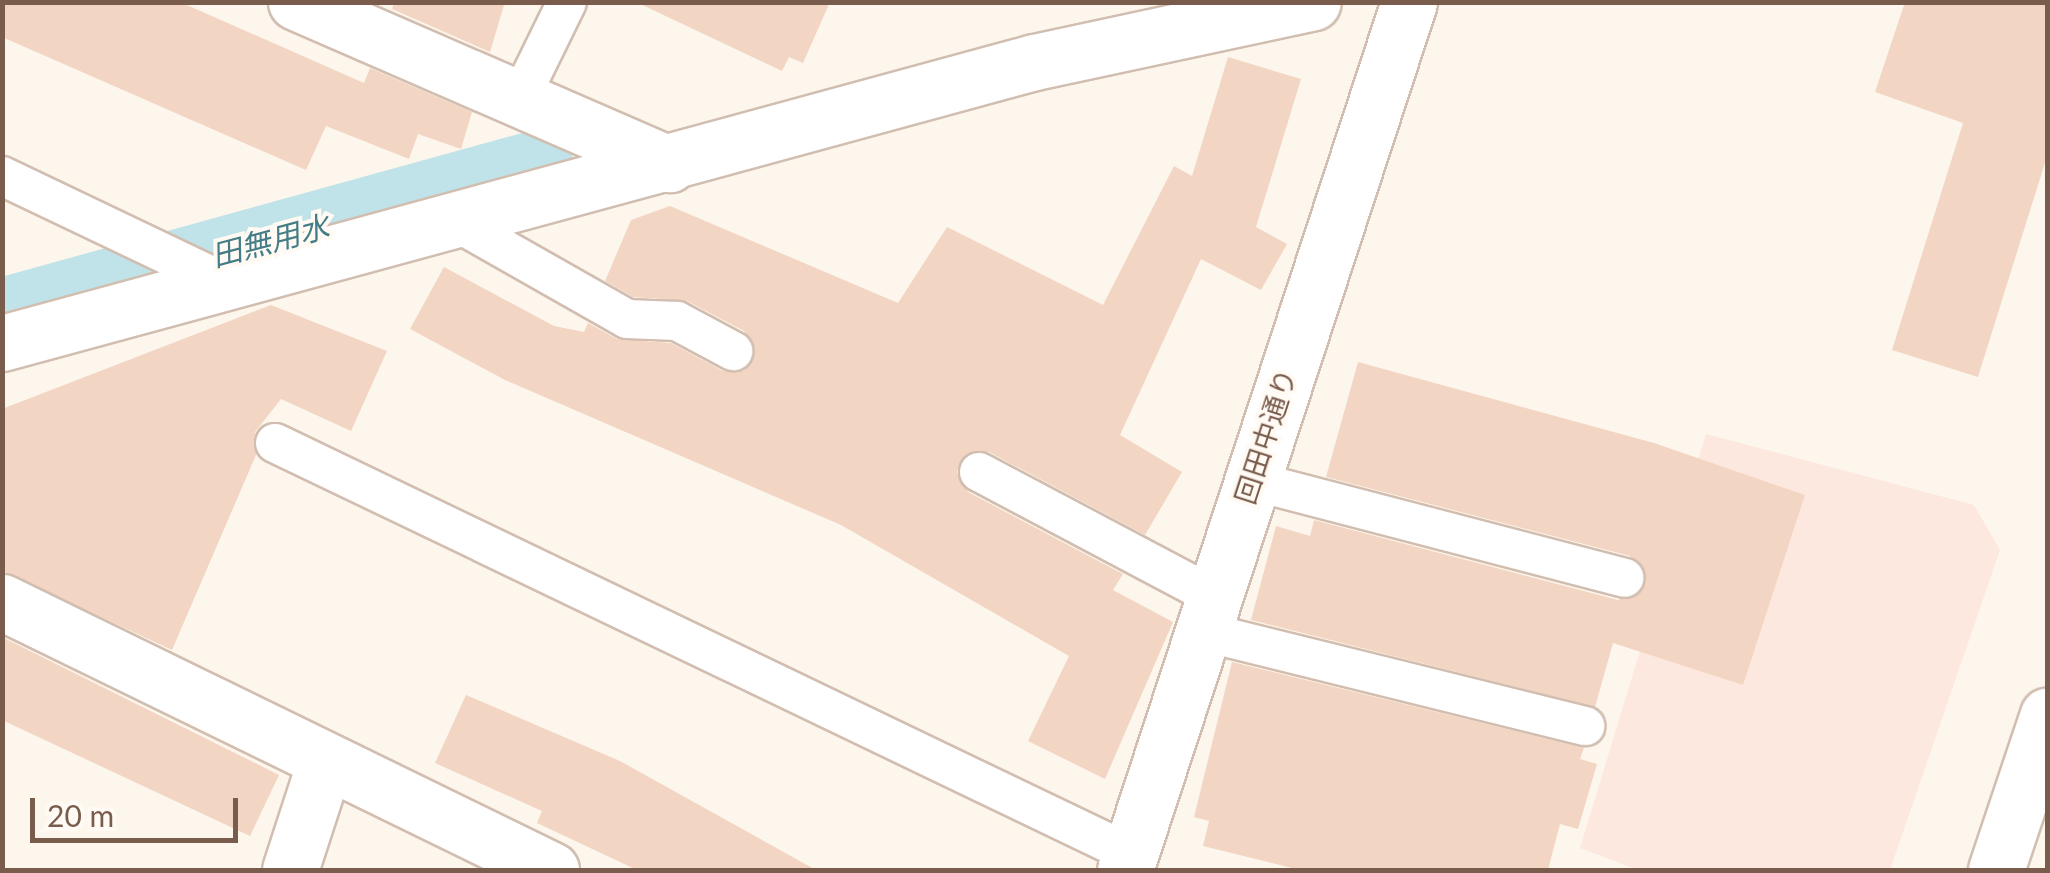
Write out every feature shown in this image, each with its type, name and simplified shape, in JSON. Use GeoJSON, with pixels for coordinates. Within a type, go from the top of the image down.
{"type":"FeatureCollection","features":[{"type":"Feature","properties":{"kind":"street"},"geometry":{"type":"LineString","coordinates":[[296,2],[669,164]]}},
{"type":"Feature","properties":{"kind":"street"},"geometry":{"type":"LineString","coordinates":[[2,344],[458,223],[1034,62],[1314,2]]}},
{"type":"Feature","properties":{"kind":"street","name":"回田中通り"},"geometry":{"type":"LineString","coordinates":[[1131,865],[1207,613],[1409,2]]}},
{"type":"Feature","properties":{"kind":"street"},"geometry":{"type":"LineString","coordinates":[[2,602],[551,870]]}},
{"type":"Feature","properties":{"kind":"street"},"geometry":{"type":"LineString","coordinates":[[1996,870],[2048,715]]}},
{"type":"Feature","properties":{"kind":"street"},"geometry":{"type":"LineString","coordinates":[[290,870],[325,762]]}},
{"type":"Feature","properties":{"kind":"lane"},"geometry":{"type":"LineString","coordinates":[[519,100],[567,2]]}},
{"type":"Feature","properties":{"kind":"lane"},"geometry":{"type":"LineString","coordinates":[[2,176],[226,282]]}},
{"type":"Feature","properties":{"kind":"lane"},"geometry":{"type":"LineString","coordinates":[[458,223],[627,319],[676,321],[733,351]]}},
{"type":"Feature","properties":{"kind":"lane"},"geometry":{"type":"LineString","coordinates":[[275,443],[1131,865]]}},
{"type":"Feature","properties":{"kind":"lane"},"geometry":{"type":"LineString","coordinates":[[979,472],[1207,613],[1584,726]]}},
{"type":"Feature","properties":{"kind":"lane"},"geometry":{"type":"LineString","coordinates":[[1250,480],[1624,578]]}},
{"type":"Feature","properties":{"kind":"shaded area"},"geometry":{"type":"Polygon","coordinates":[[[1706,434],[1974,505],[2000,550],[1890,870],[1638,870],[1580,848],[1706,434]]]}},
{"type":"Feature","properties":{"kind":"building"},"geometry":{"type":"Polygon","coordinates":[[[2,2],[180,2],[364,83],[370,68],[472,112],[461,149],[418,134],[409,159],[326,126],[306,170],[2,37],[2,2]]]}},
{"type":"Feature","properties":{"kind":"building"},"geometry":{"type":"Polygon","coordinates":[[[394,2],[505,2],[490,52],[392,9],[394,2]]]}},
{"type":"Feature","properties":{"kind":"building"},"geometry":{"type":"Polygon","coordinates":[[[636,2],[830,2],[803,63],[789,57],[782,71],[636,2]]]}},
{"type":"Feature","properties":{"kind":"building"},"geometry":{"type":"Polygon","coordinates":[[[1905,2],[2048,2],[2048,153],[1978,377],[1892,350],[1963,123],[1875,92],[1905,2]]]}},
{"type":"Feature","properties":{"kind":"building"},"geometry":{"type":"Polygon","coordinates":[[[1228,57],[1301,79],[1256,227],[1287,244],[1261,290],[1201,259],[1120,435],[1182,472],[1145,535],[989,452],[966,454],[957,472],[968,492],[1123,574],[1113,590],[1173,622],[1105,779],[1028,741],[1069,656],[841,525],[505,380],[410,329],[444,267],[554,326],[584,332],[588,323],[617,339],[671,343],[723,371],[744,371],[755,351],[744,331],[687,301],[633,297],[605,281],[631,220],[670,206],[898,303],[947,227],[1103,305],[1174,166],[1192,176],[1228,57]]]}},
{"type":"Feature","properties":{"kind":"building"},"geometry":{"type":"Polygon","coordinates":[[[271,305],[387,351],[351,431],[281,399],[255,432],[256,455],[172,650],[2,571],[2,409],[271,305]]]}},
{"type":"Feature","properties":{"kind":"building"},"geometry":{"type":"Polygon","coordinates":[[[1358,362],[1654,443],[1805,495],[1743,685],[1613,643],[1595,707],[1251,620],[1276,526],[1310,536],[1314,520],[1618,600],[1645,585],[1630,556],[1326,477],[1358,362]]]}},
{"type":"Feature","properties":{"kind":"building"},"geometry":{"type":"Polygon","coordinates":[[[2,637],[279,775],[250,836],[2,720],[2,637]]]}},
{"type":"Feature","properties":{"kind":"building"},"geometry":{"type":"Polygon","coordinates":[[[1232,662],[1584,748],[1580,759],[1597,764],[1578,829],[1560,824],[1548,870],[1300,870],[1203,846],[1209,821],[1194,817],[1232,662]]]}},
{"type":"Feature","properties":{"kind":"building"},"geometry":{"type":"Polygon","coordinates":[[[466,695],[620,761],[816,870],[637,870],[537,823],[542,811],[435,763],[466,695]]]}},
{"type":"Feature","properties":{"kind":"waterway","name":"田無用水"},"geometry":{"type":"LineString","coordinates":[[2,314],[538,166]]}}]}
